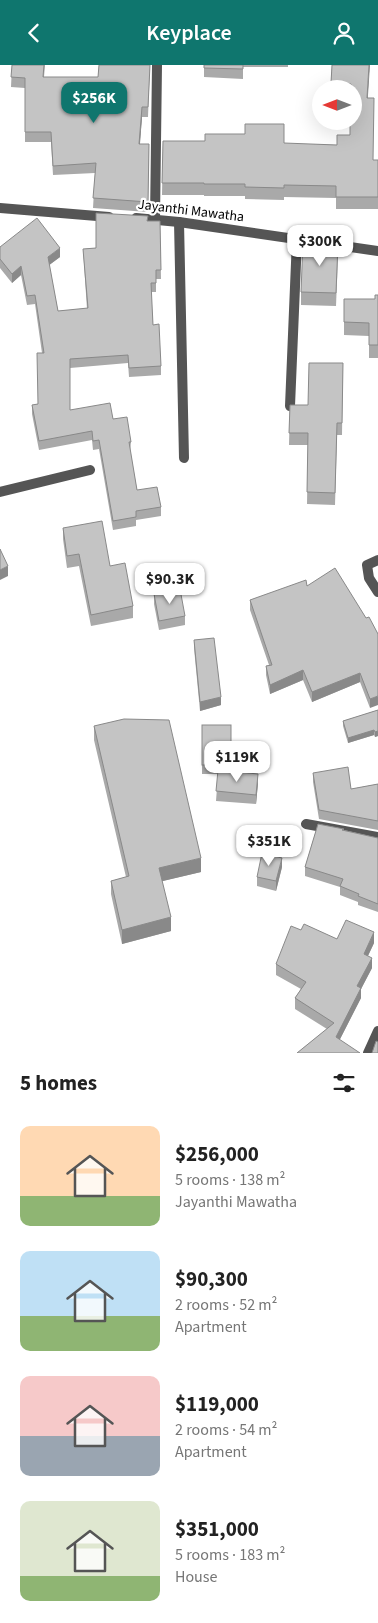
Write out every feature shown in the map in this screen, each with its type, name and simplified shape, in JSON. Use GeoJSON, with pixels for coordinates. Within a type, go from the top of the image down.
{"type":"FeatureCollection","features":[{"type":"Feature","properties":{"kind":"street"},"geometry":{"type":"LineString","coordinates":[[155,219],[157,65]]}},
{"type":"Feature","properties":{"kind":"street","name":"Jayanthi Mawatha"},"geometry":{"type":"LineString","coordinates":[[0,208],[155,219],[378,251]]}},
{"type":"Feature","properties":{"kind":"street"},"geometry":{"type":"LineString","coordinates":[[179,222],[184,458]]}},
{"type":"Feature","properties":{"kind":"street"},"geometry":{"type":"LineString","coordinates":[[290,406],[297,239]]}},
{"type":"Feature","properties":{"kind":"street"},"geometry":{"type":"LineString","coordinates":[[0,492],[90,470]]}},
{"type":"Feature","properties":{"kind":"street"},"geometry":{"type":"LineString","coordinates":[[378,560],[367,565],[369,578],[378,592]]}},
{"type":"Feature","properties":{"kind":"street"},"geometry":{"type":"LineString","coordinates":[[306,824],[378,837]]}},
{"type":"Feature","properties":{"kind":"street"},"geometry":{"type":"LineString","coordinates":[[368,1053],[378,1031]]}},
{"type":"Feature","properties":{"kind":"building"},"geometry":{"type":"Polygon","coordinates":[[[12,65],[44,65],[43,77],[98,77],[99,65],[150,65],[148,107],[142,107],[139,144],[149,144],[148,202],[93,198],[96,163],[53,166],[51,132],[25,132],[25,78],[11,77],[12,65]]]}},
{"type":"Feature","properties":{"kind":"building"},"geometry":{"type":"Polygon","coordinates":[[[204,65],[243,65],[243,69],[204,68],[204,65]]]}},
{"type":"Feature","properties":{"kind":"building"},"geometry":{"type":"Polygon","coordinates":[[[332,65],[369,65],[367,98],[374,98],[373,160],[378,160],[378,197],[336,197],[336,186],[284,185],[284,188],[245,187],[245,184],[162,183],[163,141],[205,141],[205,134],[245,134],[245,124],[284,124],[284,143],[337,145],[337,135],[350,135],[350,130],[362,130],[362,80],[331,80],[332,65]]]}},
{"type":"Feature","properties":{"kind":"building"},"geometry":{"type":"Polygon","coordinates":[[[96,213],[148,216],[147,221],[160,221],[161,270],[156,270],[156,283],[151,283],[153,325],[159,324],[161,366],[129,368],[128,355],[70,359],[70,410],[110,403],[113,419],[127,417],[137,490],[157,487],[161,507],[136,511],[136,517],[113,521],[99,440],[93,441],[92,431],[39,441],[32,405],[38,404],[37,353],[44,353],[35,295],[27,296],[21,266],[12,274],[0,259],[0,247],[37,218],[60,248],[48,257],[58,311],[88,308],[83,249],[96,248],[96,213]]]}},
{"type":"Feature","properties":{"kind":"building"},"geometry":{"type":"Polygon","coordinates":[[[303,242],[338,243],[336,293],[301,292],[303,242]]]}},
{"type":"Feature","properties":{"kind":"building"},"geometry":{"type":"Polygon","coordinates":[[[375,295],[378,295],[378,345],[369,345],[369,323],[344,322],[344,299],[375,299],[375,295]]]}},
{"type":"Feature","properties":{"kind":"building"},"geometry":{"type":"Polygon","coordinates":[[[309,363],[343,363],[342,423],[337,423],[335,493],[307,492],[308,433],[289,433],[290,405],[308,405],[309,363]]]}},
{"type":"Feature","properties":{"kind":"building"},"geometry":{"type":"Polygon","coordinates":[[[102,521],[110,566],[125,563],[133,606],[91,615],[79,554],[67,556],[63,528],[102,521]]]}},
{"type":"Feature","properties":{"kind":"building"},"geometry":{"type":"Polygon","coordinates":[[[0,549],[8,566],[0,570],[0,549]]]}},
{"type":"Feature","properties":{"kind":"building"},"geometry":{"type":"Polygon","coordinates":[[[335,568],[366,618],[369,617],[378,634],[378,696],[370,699],[360,673],[312,692],[303,670],[270,685],[266,666],[272,665],[250,600],[306,580],[307,586],[335,568]]]}},
{"type":"Feature","properties":{"kind":"building"},"geometry":{"type":"Polygon","coordinates":[[[180,589],[185,616],[159,621],[154,594],[180,589]]]}},
{"type":"Feature","properties":{"kind":"building"},"geometry":{"type":"Polygon","coordinates":[[[214,638],[221,697],[200,702],[194,640],[214,638]]]}},
{"type":"Feature","properties":{"kind":"building"},"geometry":{"type":"Polygon","coordinates":[[[378,710],[378,731],[375,732],[374,730],[348,738],[343,721],[378,710]]]}},
{"type":"Feature","properties":{"kind":"building"},"geometry":{"type":"Polygon","coordinates":[[[124,719],[169,720],[201,858],[159,868],[171,917],[122,930],[111,881],[129,876],[94,726],[124,719]]]}},
{"type":"Feature","properties":{"kind":"building"},"geometry":{"type":"Polygon","coordinates":[[[202,725],[231,725],[231,765],[202,765],[202,725]]]}},
{"type":"Feature","properties":{"kind":"building"},"geometry":{"type":"Polygon","coordinates":[[[348,767],[351,789],[378,784],[378,821],[319,810],[313,773],[348,767]]]}},
{"type":"Feature","properties":{"kind":"building"},"geometry":{"type":"Polygon","coordinates":[[[218,770],[258,774],[256,795],[216,791],[218,770]]]}},
{"type":"Feature","properties":{"kind":"building"},"geometry":{"type":"Polygon","coordinates":[[[318,824],[378,838],[378,904],[340,886],[343,879],[305,867],[318,824]]]}},
{"type":"Feature","properties":{"kind":"building"},"geometry":{"type":"Polygon","coordinates":[[[262,853],[282,858],[276,881],[257,877],[262,853]]]}},
{"type":"Feature","properties":{"kind":"building"},"geometry":{"type":"Polygon","coordinates":[[[346,920],[374,932],[364,954],[372,958],[357,986],[361,988],[336,1037],[360,1053],[297,1053],[334,1023],[295,998],[306,982],[276,964],[291,926],[301,930],[304,924],[337,939],[346,920]]]}},
{"type":"Feature","properties":{"kind":"building"},"geometry":{"type":"Polygon","coordinates":[[[376,1041],[378,1042],[378,1053],[372,1053],[376,1041]]]}}]}
